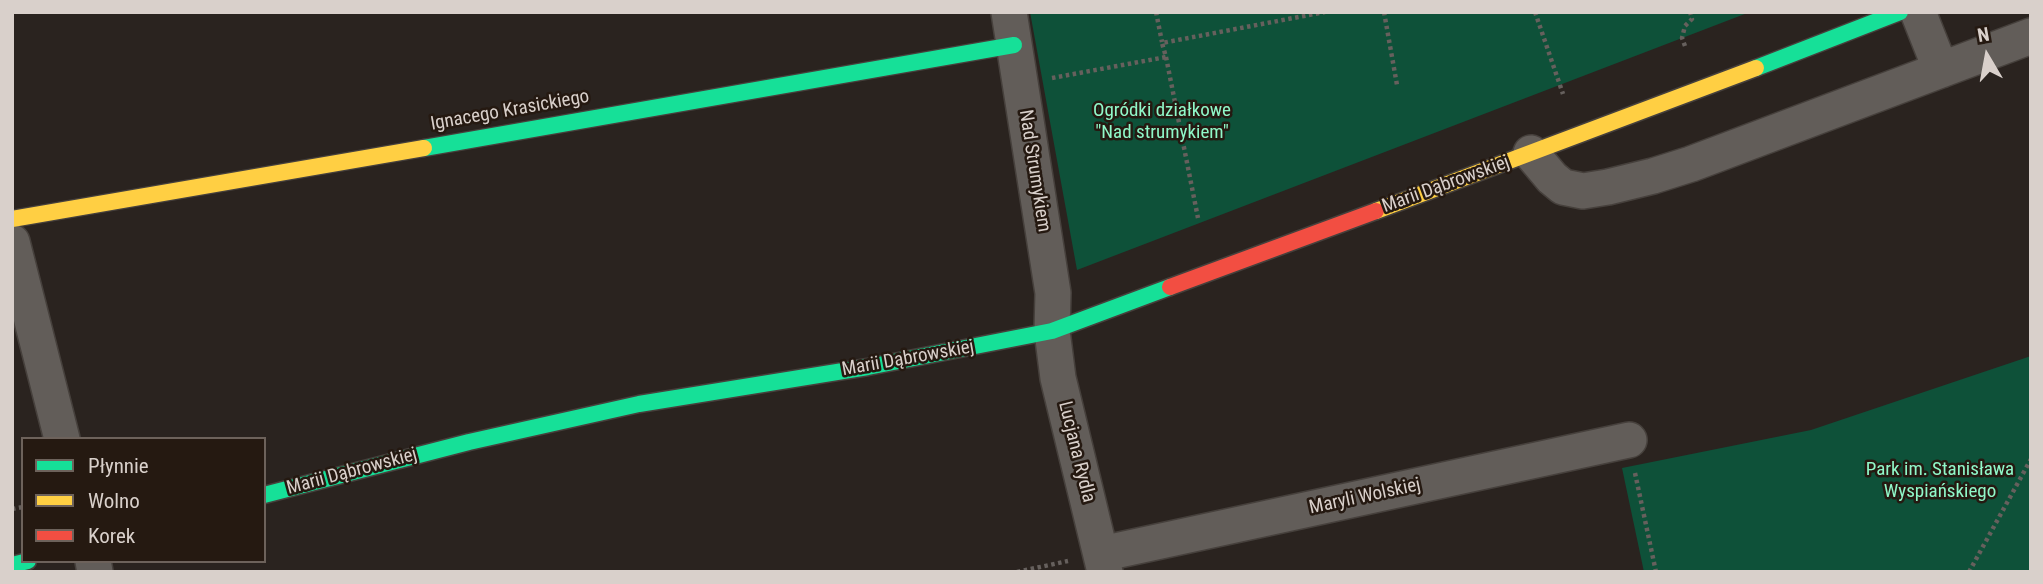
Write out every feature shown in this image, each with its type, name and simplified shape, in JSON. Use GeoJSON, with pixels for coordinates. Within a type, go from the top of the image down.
{"type":"FeatureCollection","features":[{"type":"Feature","properties":{"kind":"street","name":"Marii Dąbrowskiej"},"geometry":{"type":"LineString","coordinates":[[266,494],[469,442],[639,404],[868,367],[1052,331],[1672,101],[1900,12]]}},
{"type":"Feature","properties":{"kind":"street"},"geometry":{"type":"LineString","coordinates":[[1918,12],[1941,70]]}},
{"type":"Feature","properties":{"kind":"street","name":"Nad Strumykiem"},"geometry":{"type":"LineString","coordinates":[[1012,28],[1053,293],[1052,331]]}},
{"type":"Feature","properties":{"kind":"street","name":"Ignacego Krasickiego"},"geometry":{"type":"LineString","coordinates":[[12,219],[1012,28]]}},
{"type":"Feature","properties":{"kind":"street","name":"Marii Dąbrowskiej"},"geometry":{"type":"LineString","coordinates":[[1531,153],[1563,187],[1583,191],[1608,187],[1691,164],[2031,36]]}},
{"type":"Feature","properties":{"kind":"street"},"geometry":{"type":"LineString","coordinates":[[12,242],[61,437]]}},
{"type":"Feature","properties":{"kind":"street","name":"Lucjana Rydla"},"geometry":{"type":"LineString","coordinates":[[1052,331],[1058,378],[1103,563]]}},
{"type":"Feature","properties":{"kind":"street","name":"Maryli Wolskiej"},"geometry":{"type":"LineString","coordinates":[[1103,563],[1629,440]]}},
{"type":"Feature","properties":{"kind":"path"},"geometry":{"type":"LineString","coordinates":[[1156,12],[1198,218]]}},
{"type":"Feature","properties":{"kind":"path"},"geometry":{"type":"LineString","coordinates":[[1163,43],[1325,12]]}},
{"type":"Feature","properties":{"kind":"path"},"geometry":{"type":"LineString","coordinates":[[1384,12],[1398,85]]}},
{"type":"Feature","properties":{"kind":"path"},"geometry":{"type":"LineString","coordinates":[[1535,12],[1563,94]]}},
{"type":"Feature","properties":{"kind":"path"},"geometry":{"type":"LineString","coordinates":[[1685,46],[1682,38],[1685,26],[1692,19],[1690,12]]}},
{"type":"Feature","properties":{"kind":"path"},"geometry":{"type":"LineString","coordinates":[[1021,83],[1166,57]]}},
{"type":"Feature","properties":{"kind":"path"},"geometry":{"type":"LineString","coordinates":[[1629,440],[1656,572]]}},
{"type":"Feature","properties":{"kind":"path"},"geometry":{"type":"LineString","coordinates":[[1969,572],[2031,459]]}},
{"type":"Feature","properties":{"kind":"path"},"geometry":{"type":"LineString","coordinates":[[1017,572],[1103,563]]}},
{"type":"Feature","properties":{"kind":"green space","name":"Ogródki działkowe \"Nad strumykiem\""},"geometry":{"type":"Polygon","coordinates":[[[1030,12],[1750,12],[1077,270],[1030,12]]]}},
{"type":"Feature","properties":{"kind":"green space","name":"Park im. Stanisława Wyspiańskiego"},"geometry":{"type":"Polygon","coordinates":[[[2031,356],[2031,572],[1644,572],[1622,468],[1811,430],[2031,356]]]}},
{"type":"Feature","properties":{"kind":"traffic: fast"},"geometry":{"type":"LineString","coordinates":[[1756,68],[1900,12]]}},
{"type":"Feature","properties":{"kind":"traffic: fast"},"geometry":{"type":"LineString","coordinates":[[424,148],[1014,45]]}},
{"type":"Feature","properties":{"kind":"traffic: fast"},"geometry":{"type":"LineString","coordinates":[[266,494],[469,442],[639,404],[868,367],[1052,331],[1170,287]]}},
{"type":"Feature","properties":{"kind":"traffic: fast"},"geometry":{"type":"LineString","coordinates":[[12,565],[21,563]]}},
{"type":"Feature","properties":{"kind":"traffic: slow"},"geometry":{"type":"LineString","coordinates":[[1376,211],[1756,68]]}},
{"type":"Feature","properties":{"kind":"traffic: slow"},"geometry":{"type":"LineString","coordinates":[[12,219],[424,148]]}},
{"type":"Feature","properties":{"kind":"traffic: jam"},"geometry":{"type":"LineString","coordinates":[[1170,287],[1376,211]]}}]}
